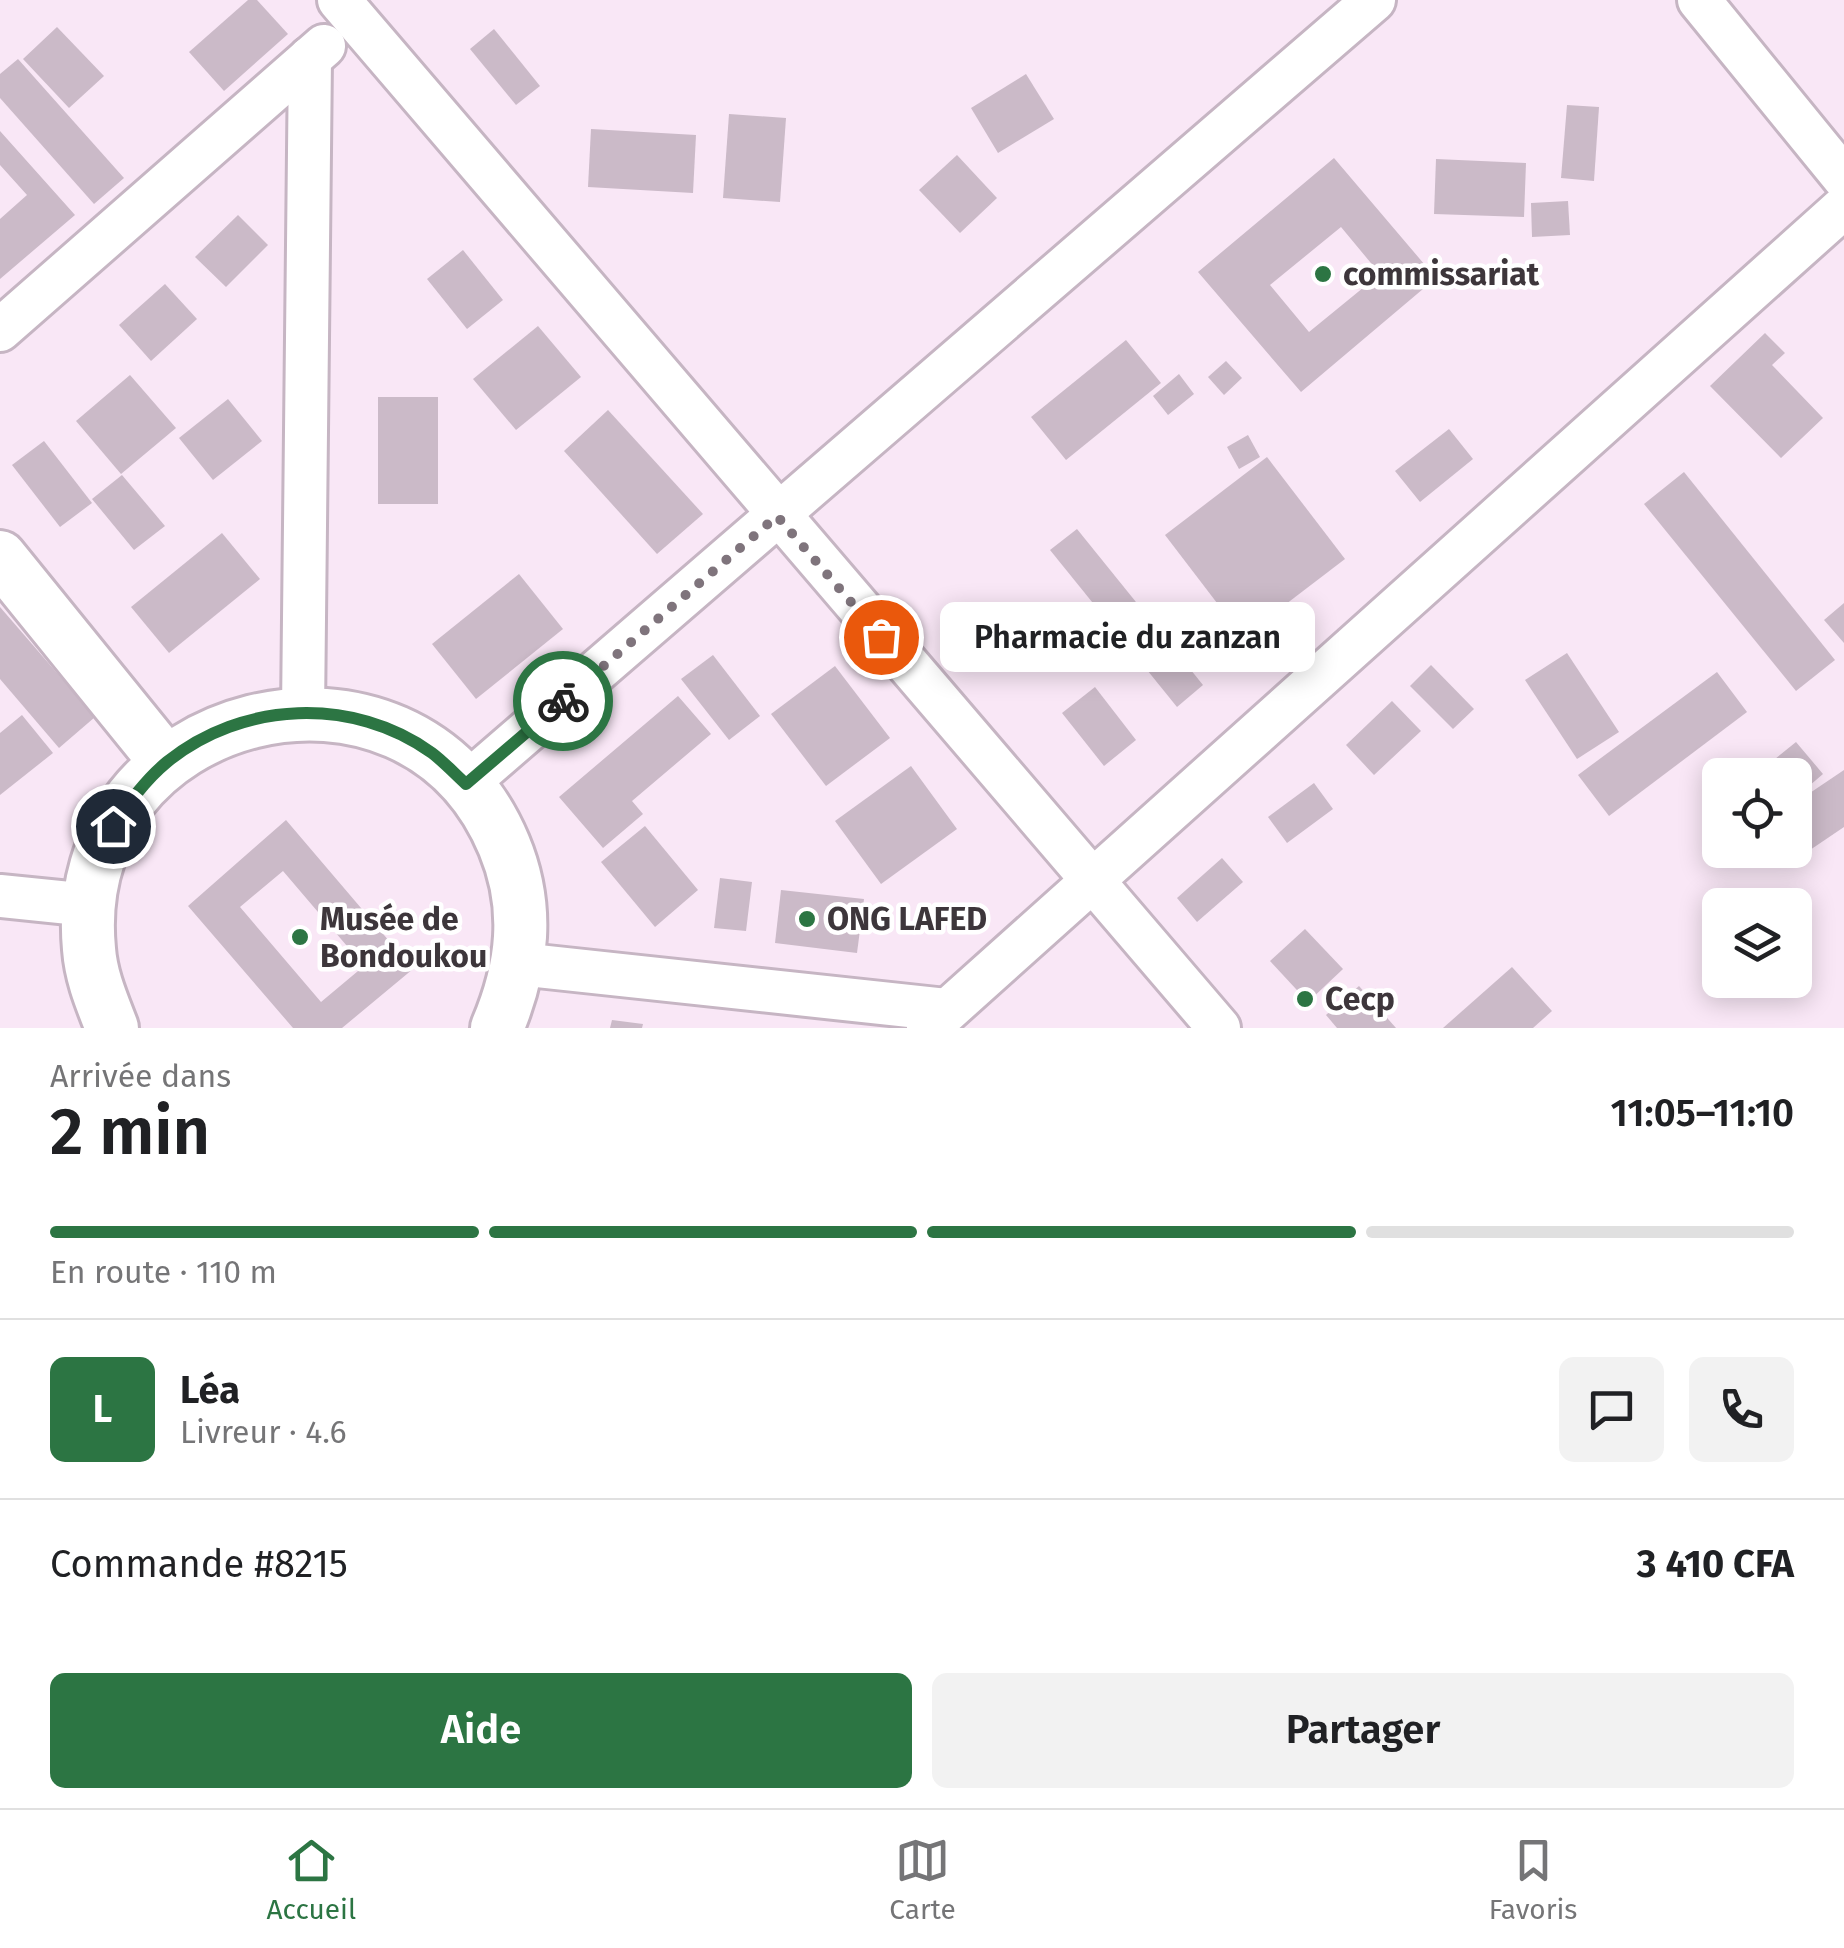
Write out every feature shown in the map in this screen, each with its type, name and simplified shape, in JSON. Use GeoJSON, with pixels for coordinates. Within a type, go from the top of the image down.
{"type":"FeatureCollection","features":[{"type":"Feature","properties":{"kind":"main road"},"geometry":{"type":"LineString","coordinates":[[0,557],[166,762]]}},
{"type":"Feature","properties":{"kind":"main road"},"geometry":{"type":"LineString","coordinates":[[112,1028],[97,991],[89,948],[89,905],[98,865],[113,826],[136,792],[166,762],[196,741],[230,725],[303,712],[349,716],[393,730],[432,753],[466,784],[495,823],[514,868],[522,916],[519,964],[497,1028]]}},
{"type":"Feature","properties":{"kind":"street"},"geometry":{"type":"LineString","coordinates":[[466,784],[1374,0]]}},
{"type":"Feature","properties":{"kind":"street"},"geometry":{"type":"LineString","coordinates":[[1699,0],[1844,178]]}},
{"type":"Feature","properties":{"kind":"street"},"geometry":{"type":"LineString","coordinates":[[0,330],[310,58],[347,10],[1219,1028]]}},
{"type":"Feature","properties":{"kind":"street"},"geometry":{"type":"LineString","coordinates":[[303,712],[310,58]]}},
{"type":"Feature","properties":{"kind":"street"},"geometry":{"type":"LineString","coordinates":[[519,964],[937,1019],[1844,207]]}},
{"type":"Feature","properties":{"kind":"street"},"geometry":{"type":"LineString","coordinates":[[0,896],[89,905]]}},
{"type":"Feature","properties":{"kind":"building"},"geometry":{"type":"Polygon","coordinates":[[[248,0],[257,0],[288,34],[224,91],[189,52],[248,0]]]}},
{"type":"Feature","properties":{"kind":"building"},"geometry":{"type":"Polygon","coordinates":[[[57,27],[104,76],[69,108],[23,59],[57,27]]]}},
{"type":"Feature","properties":{"kind":"building"},"geometry":{"type":"Polygon","coordinates":[[[494,29],[540,86],[516,105],[470,49],[494,29]]]}},
{"type":"Feature","properties":{"kind":"building"},"geometry":{"type":"Polygon","coordinates":[[[18,59],[124,178],[94,204],[0,98],[0,74],[18,59]]]}},
{"type":"Feature","properties":{"kind":"building"},"geometry":{"type":"Polygon","coordinates":[[[1026,74],[1054,119],[998,153],[971,108],[1026,74]]]}},
{"type":"Feature","properties":{"kind":"building"},"geometry":{"type":"Polygon","coordinates":[[[1567,105],[1599,107],[1594,181],[1561,178],[1567,105]]]}},
{"type":"Feature","properties":{"kind":"building"},"geometry":{"type":"Polygon","coordinates":[[[729,114],[786,118],[780,202],[723,198],[729,114]]]}},
{"type":"Feature","properties":{"kind":"building"},"geometry":{"type":"Polygon","coordinates":[[[591,129],[696,135],[693,193],[588,187],[591,129]]]}},
{"type":"Feature","properties":{"kind":"building"},"geometry":{"type":"Polygon","coordinates":[[[0,131],[75,215],[0,279],[0,219],[27,195],[0,165],[0,131]]]}},
{"type":"Feature","properties":{"kind":"building"},"geometry":{"type":"Polygon","coordinates":[[[957,155],[997,198],[960,233],[919,190],[957,155]]]}},
{"type":"Feature","properties":{"kind":"building"},"geometry":{"type":"Polygon","coordinates":[[[1334,158],[1436,278],[1301,392],[1198,272],[1334,158]],[[1341,227],[1270,285],[1309,332],[1380,274],[1341,227]]]}},
{"type":"Feature","properties":{"kind":"building"},"geometry":{"type":"Polygon","coordinates":[[[1436,159],[1526,163],[1524,217],[1434,214],[1436,159]]]}},
{"type":"Feature","properties":{"kind":"building"},"geometry":{"type":"Polygon","coordinates":[[[1568,201],[1570,235],[1532,237],[1531,203],[1568,201]]]}},
{"type":"Feature","properties":{"kind":"building"},"geometry":{"type":"Polygon","coordinates":[[[238,215],[268,245],[226,287],[195,257],[238,215]]]}},
{"type":"Feature","properties":{"kind":"building"},"geometry":{"type":"Polygon","coordinates":[[[463,250],[503,300],[467,329],[427,279],[463,250]]]}},
{"type":"Feature","properties":{"kind":"building"},"geometry":{"type":"Polygon","coordinates":[[[165,284],[197,319],[151,361],[119,325],[165,284]]]}},
{"type":"Feature","properties":{"kind":"building"},"geometry":{"type":"Polygon","coordinates":[[[538,326],[581,377],[516,430],[473,379],[538,326]]]}},
{"type":"Feature","properties":{"kind":"building"},"geometry":{"type":"Polygon","coordinates":[[[1765,333],[1785,353],[1772,365],[1823,418],[1781,458],[1710,386],[1765,333]]]}},
{"type":"Feature","properties":{"kind":"building"},"geometry":{"type":"Polygon","coordinates":[[[1126,340],[1161,383],[1066,460],[1031,417],[1126,340]]]}},
{"type":"Feature","properties":{"kind":"building"},"geometry":{"type":"Polygon","coordinates":[[[1226,361],[1242,378],[1224,395],[1208,377],[1226,361]]]}},
{"type":"Feature","properties":{"kind":"building"},"geometry":{"type":"Polygon","coordinates":[[[1179,374],[1194,394],[1168,415],[1153,396],[1179,374]]]}},
{"type":"Feature","properties":{"kind":"building"},"geometry":{"type":"Polygon","coordinates":[[[130,375],[176,428],[121,474],[76,421],[130,375]]]}},
{"type":"Feature","properties":{"kind":"building"},"geometry":{"type":"Polygon","coordinates":[[[378,397],[438,397],[438,504],[378,504],[378,397]]]}},
{"type":"Feature","properties":{"kind":"building"},"geometry":{"type":"Polygon","coordinates":[[[228,399],[262,441],[213,480],[179,438],[228,399]]]}},
{"type":"Feature","properties":{"kind":"building"},"geometry":{"type":"Polygon","coordinates":[[[608,410],[703,514],[657,554],[564,451],[608,410]]]}},
{"type":"Feature","properties":{"kind":"building"},"geometry":{"type":"Polygon","coordinates":[[[1449,429],[1473,459],[1420,502],[1395,471],[1449,429]]]}},
{"type":"Feature","properties":{"kind":"building"},"geometry":{"type":"Polygon","coordinates":[[[1248,435],[1260,457],[1239,469],[1227,447],[1248,435]]]}},
{"type":"Feature","properties":{"kind":"building"},"geometry":{"type":"Polygon","coordinates":[[[44,441],[92,503],[60,527],[12,465],[44,441]]]}},
{"type":"Feature","properties":{"kind":"building"},"geometry":{"type":"Polygon","coordinates":[[[1267,457],[1345,559],[1243,637],[1165,535],[1267,457]]]}},
{"type":"Feature","properties":{"kind":"building"},"geometry":{"type":"Polygon","coordinates":[[[1684,472],[1835,660],[1796,691],[1644,504],[1684,472]]]}},
{"type":"Feature","properties":{"kind":"building"},"geometry":{"type":"Polygon","coordinates":[[[122,475],[165,526],[134,550],[92,499],[122,475]]]}},
{"type":"Feature","properties":{"kind":"building"},"geometry":{"type":"Polygon","coordinates":[[[1077,529],[1203,685],[1177,707],[1050,550],[1077,529]]]}},
{"type":"Feature","properties":{"kind":"building"},"geometry":{"type":"Polygon","coordinates":[[[222,533],[260,579],[169,653],[131,607],[222,533]]]}},
{"type":"Feature","properties":{"kind":"building"},"geometry":{"type":"Polygon","coordinates":[[[519,574],[563,629],[476,699],[432,644],[519,574]]]}},
{"type":"Feature","properties":{"kind":"building"},"geometry":{"type":"Polygon","coordinates":[[[1844,603],[1844,643],[1824,620],[1844,603]]]}},
{"type":"Feature","properties":{"kind":"building"},"geometry":{"type":"Polygon","coordinates":[[[0,607],[95,717],[59,748],[0,679],[0,607]]]}},
{"type":"Feature","properties":{"kind":"building"},"geometry":{"type":"Polygon","coordinates":[[[1567,653],[1619,732],[1577,759],[1525,680],[1567,653]]]}},
{"type":"Feature","properties":{"kind":"building"},"geometry":{"type":"Polygon","coordinates":[[[713,655],[760,716],[729,740],[681,679],[713,655]]]}},
{"type":"Feature","properties":{"kind":"building"},"geometry":{"type":"Polygon","coordinates":[[[1431,665],[1474,709],[1453,729],[1410,686],[1431,665]]]}},
{"type":"Feature","properties":{"kind":"building"},"geometry":{"type":"Polygon","coordinates":[[[835,666],[890,738],[826,786],[771,714],[835,666]]]}},
{"type":"Feature","properties":{"kind":"building"},"geometry":{"type":"Polygon","coordinates":[[[1717,672],[1747,712],[1609,816],[1578,775],[1717,672]]]}},
{"type":"Feature","properties":{"kind":"building"},"geometry":{"type":"Polygon","coordinates":[[[1095,687],[1136,740],[1104,766],[1062,713],[1095,687]]]}},
{"type":"Feature","properties":{"kind":"building"},"geometry":{"type":"Polygon","coordinates":[[[678,696],[711,734],[632,801],[643,814],[603,848],[559,797],[678,696]]]}},
{"type":"Feature","properties":{"kind":"building"},"geometry":{"type":"Polygon","coordinates":[[[1392,701],[1421,731],[1374,775],[1346,745],[1392,701]]]}},
{"type":"Feature","properties":{"kind":"building"},"geometry":{"type":"Polygon","coordinates":[[[22,715],[53,753],[0,795],[0,733],[22,715]]]}},
{"type":"Feature","properties":{"kind":"building"},"geometry":{"type":"Polygon","coordinates":[[[1796,742],[1810,758],[1776,758],[1796,742]]]}},
{"type":"Feature","properties":{"kind":"building"},"geometry":{"type":"Polygon","coordinates":[[[1812,761],[1823,774],[1812,783],[1812,761]]]}},
{"type":"Feature","properties":{"kind":"building"},"geometry":{"type":"Polygon","coordinates":[[[911,766],[957,829],[881,884],[835,821],[911,766]]]}},
{"type":"Feature","properties":{"kind":"building"},"geometry":{"type":"Polygon","coordinates":[[[1844,770],[1844,827],[1812,849],[1812,792],[1844,770]]]}},
{"type":"Feature","properties":{"kind":"building"},"geometry":{"type":"Polygon","coordinates":[[[1314,783],[1333,809],[1287,843],[1268,817],[1314,783]]]}},
{"type":"Feature","properties":{"kind":"building"},"geometry":{"type":"Polygon","coordinates":[[[286,820],[413,969],[342,1028],[293,1028],[188,906],[286,820]],[[283,871],[240,907],[321,1002],[364,966],[283,871]]]}},
{"type":"Feature","properties":{"kind":"building"},"geometry":{"type":"Polygon","coordinates":[[[645,826],[698,890],[655,927],[601,862],[645,826]]]}},
{"type":"Feature","properties":{"kind":"building"},"geometry":{"type":"Polygon","coordinates":[[[1222,858],[1243,882],[1197,922],[1177,898],[1222,858]]]}},
{"type":"Feature","properties":{"kind":"building"},"geometry":{"type":"Polygon","coordinates":[[[720,878],[752,882],[746,931],[714,928],[720,878]]]}},
{"type":"Feature","properties":{"kind":"building"},"geometry":{"type":"Polygon","coordinates":[[[781,890],[864,899],[857,953],[775,943],[781,890]]]}},
{"type":"Feature","properties":{"kind":"building"},"geometry":{"type":"Polygon","coordinates":[[[1305,929],[1343,969],[1308,1002],[1270,961],[1305,929]]]}},
{"type":"Feature","properties":{"kind":"building"},"geometry":{"type":"Polygon","coordinates":[[[1512,967],[1552,1011],[1533,1028],[1443,1028],[1512,967]]]}},
{"type":"Feature","properties":{"kind":"building"},"geometry":{"type":"Polygon","coordinates":[[[1359,986],[1396,1028],[1337,1028],[1326,1015],[1359,986]]]}},
{"type":"Feature","properties":{"kind":"building"},"geometry":{"type":"Polygon","coordinates":[[[612,1020],[643,1024],[642,1028],[610,1028],[612,1020]]]}},
{"type":"Feature","properties":{"kind":"way so far"},"geometry":{"type":"LineString","coordinates":[[563,701],[777,516],[881,637]]}},
{"type":"Feature","properties":{"kind":"place","name":"commissariat"},"geometry":{"type":"Point","coordinates":[1323,274]}},
{"type":"Feature","properties":{"kind":"place","name":"Pharmacie du zanzan"},"geometry":{"type":"Point","coordinates":[881,637]}},
{"type":"Feature","properties":{"kind":"place","name":"ONG LAFED"},"geometry":{"type":"Point","coordinates":[807,919]}},
{"type":"Feature","properties":{"kind":"place","name":"Musée de Bondoukou"},"geometry":{"type":"Point","coordinates":[300,937]}},
{"type":"Feature","properties":{"kind":"place","name":"Cecp"},"geometry":{"type":"Point","coordinates":[1305,999]}},
{"type":"Feature","properties":{"kind":"route"},"geometry":{"type":"LineString","coordinates":[[113,826],[136,792],[166,762],[196,741],[230,725],[303,712],[349,716],[393,730],[432,753],[466,784],[563,701]]}}]}
